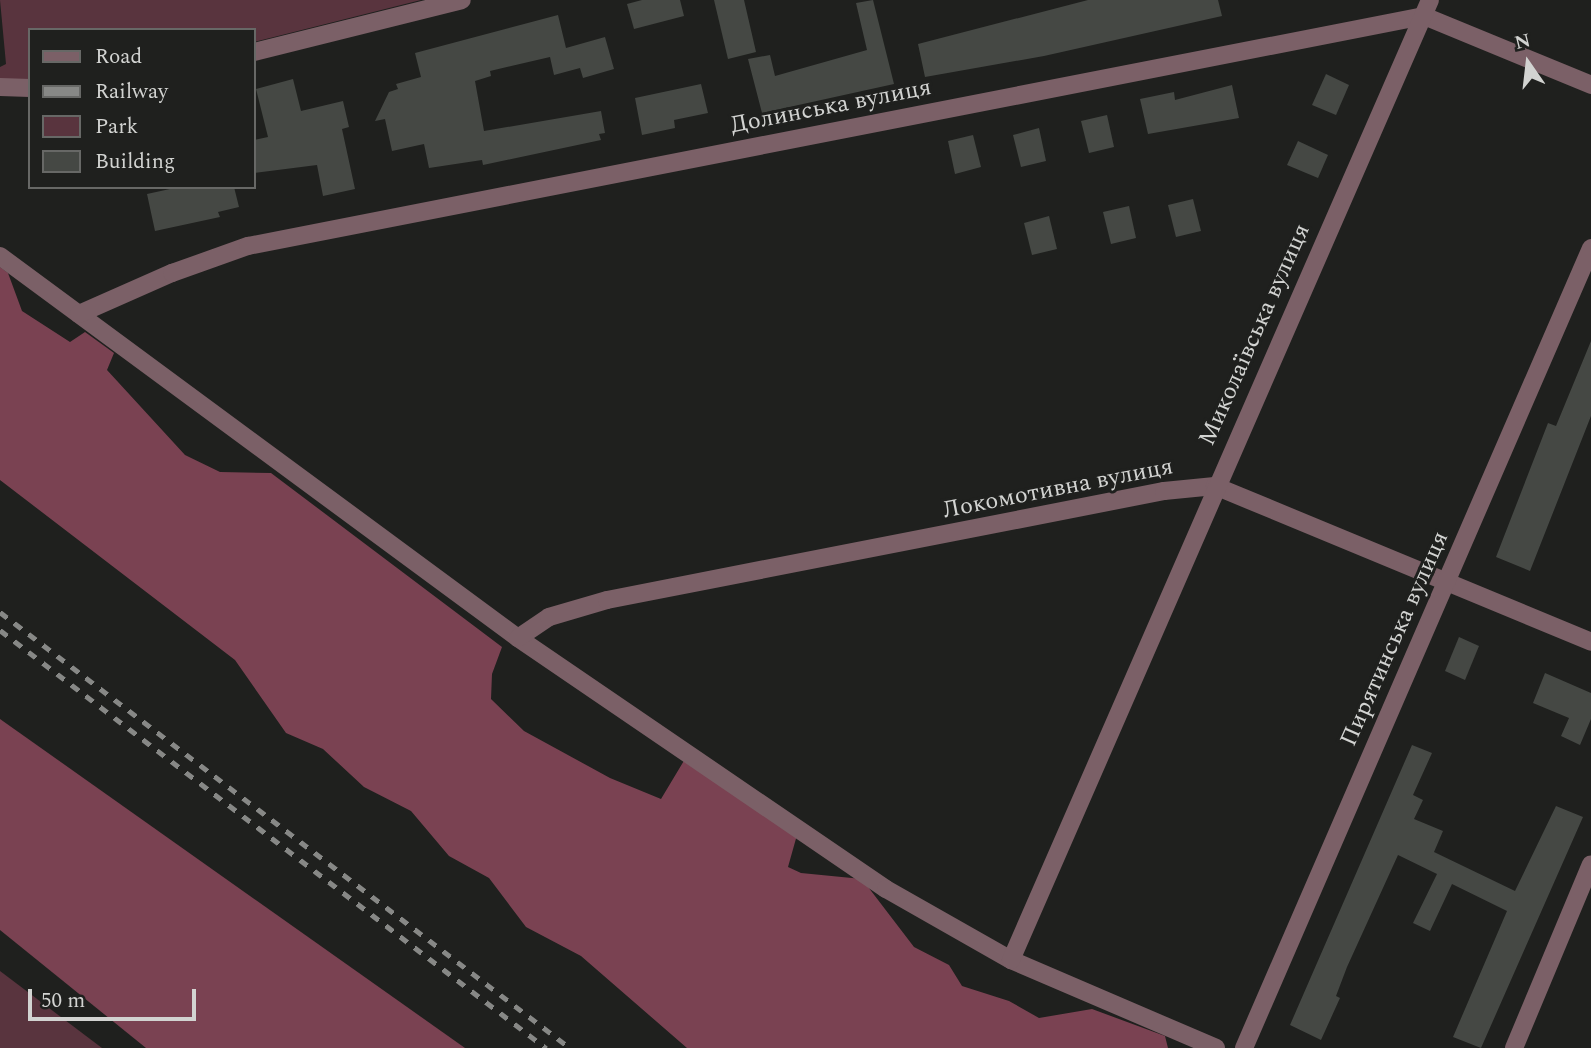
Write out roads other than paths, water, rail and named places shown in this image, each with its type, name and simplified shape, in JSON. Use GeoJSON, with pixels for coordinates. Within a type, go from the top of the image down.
{"type":"FeatureCollection","features":[{"type":"Feature","properties":{"kind":"street"},"geometry":{"type":"LineString","coordinates":[[256,52],[462,0]]}},
{"type":"Feature","properties":{"kind":"street"},"geometry":{"type":"LineString","coordinates":[[1427,8],[1591,85]]}},
{"type":"Feature","properties":{"kind":"street","name":"Долинська вулиця"},"geometry":{"type":"LineString","coordinates":[[79,314],[172,273],[248,246],[1427,8]]}},
{"type":"Feature","properties":{"kind":"street","name":"Миколаївська вулиця"},"geometry":{"type":"LineString","coordinates":[[1011,960],[1215,486],[1427,8]]}},
{"type":"Feature","properties":{"kind":"street"},"geometry":{"type":"LineString","coordinates":[[0,87],[28,88]]}},
{"type":"Feature","properties":{"kind":"street","name":"Пирятинська вулиця"},"geometry":{"type":"LineString","coordinates":[[1244,1048],[1591,248]]}},
{"type":"Feature","properties":{"kind":"street"},"geometry":{"type":"LineString","coordinates":[[0,256],[518,638],[886,890],[1011,960],[1216,1048]]}},
{"type":"Feature","properties":{"kind":"street","name":"Локомотивна вулиця"},"geometry":{"type":"LineString","coordinates":[[518,638],[549,617],[607,600],[1164,491],[1215,486],[1591,642]]}},
{"type":"Feature","properties":{"kind":"street"},"geometry":{"type":"LineString","coordinates":[[1514,1048],[1591,864]]}},
{"type":"Feature","properties":{"kind":"railway"},"geometry":{"type":"LineString","coordinates":[[0,612],[570,1048]]}},
{"type":"Feature","properties":{"kind":"railway"},"geometry":{"type":"LineString","coordinates":[[0,630],[546,1048]]}}]}
